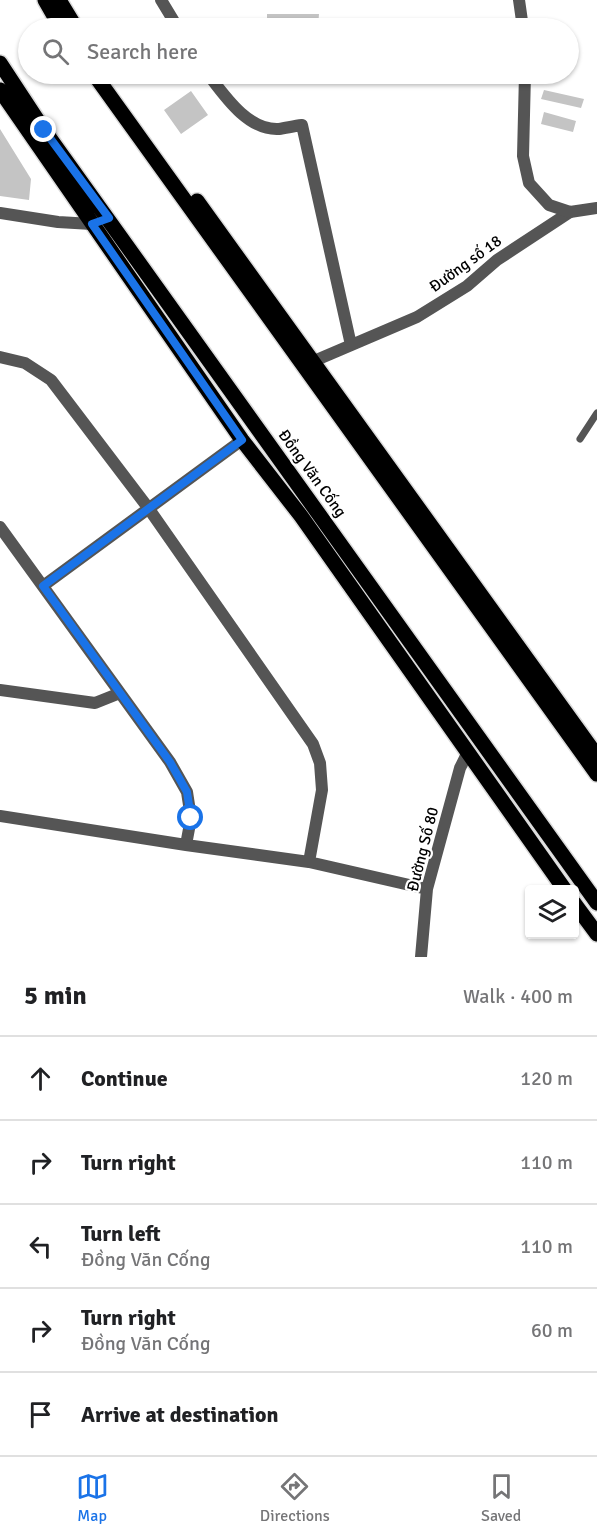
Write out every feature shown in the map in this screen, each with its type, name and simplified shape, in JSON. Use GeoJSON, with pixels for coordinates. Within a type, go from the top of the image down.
{"type":"FeatureCollection","features":[{"type":"Feature","properties":{"kind":"main road"},"geometry":{"type":"LineString","coordinates":[[45,0],[55,18]]}},
{"type":"Feature","properties":{"kind":"main road"},"geometry":{"type":"LineString","coordinates":[[59,0],[70,18]]}},
{"type":"Feature","properties":{"kind":"main road","name":"Đồng Văn Cống"},"geometry":{"type":"LineString","coordinates":[[0,63],[44,130],[597,903]]}},
{"type":"Feature","properties":{"kind":"main road"},"geometry":{"type":"LineString","coordinates":[[101,84],[597,774]]}},
{"type":"Feature","properties":{"kind":"main road"},"geometry":{"type":"LineString","coordinates":[[113,84],[597,756]]}},
{"type":"Feature","properties":{"kind":"main road"},"geometry":{"type":"LineString","coordinates":[[0,90],[242,440],[301,516],[561,885]]}},
{"type":"Feature","properties":{"kind":"main road"},"geometry":{"type":"LineString","coordinates":[[92,224],[109,218]]}},
{"type":"Feature","properties":{"kind":"main road"},"geometry":{"type":"LineString","coordinates":[[468,752],[478,735]]}},
{"type":"Feature","properties":{"kind":"main road"},"geometry":{"type":"LineString","coordinates":[[579,910],[597,934]]}},
{"type":"Feature","properties":{"kind":"street"},"geometry":{"type":"LineString","coordinates":[[161,0],[172,18]]}},
{"type":"Feature","properties":{"kind":"street"},"geometry":{"type":"LineString","coordinates":[[519,0],[522,18]]}},
{"type":"Feature","properties":{"kind":"street"},"geometry":{"type":"LineString","coordinates":[[215,84],[231,104],[255,123],[277,129],[302,125],[351,345]]}},
{"type":"Feature","properties":{"kind":"street"},"geometry":{"type":"LineString","coordinates":[[525,84],[523,156],[529,183],[549,205],[570,212]]}},
{"type":"Feature","properties":{"kind":"street","name":"Đường số 18"},"geometry":{"type":"LineString","coordinates":[[314,361],[417,317],[467,286],[497,260],[570,212],[597,208]]}},
{"type":"Feature","properties":{"kind":"street"},"geometry":{"type":"LineString","coordinates":[[0,213],[58,222],[92,224]]}},
{"type":"Feature","properties":{"kind":"street"},"geometry":{"type":"LineString","coordinates":[[0,357],[25,363],[51,380],[149,509],[313,744],[320,763],[322,790],[309,862]]}},
{"type":"Feature","properties":{"kind":"street"},"geometry":{"type":"LineString","coordinates":[[43,586],[242,440]]}},
{"type":"Feature","properties":{"kind":"street"},"geometry":{"type":"LineString","coordinates":[[0,527],[170,762],[187,792],[191,818],[186,845]]}},
{"type":"Feature","properties":{"kind":"street"},"geometry":{"type":"LineString","coordinates":[[0,690],[95,703],[120,693]]}},
{"type":"Feature","properties":{"kind":"street","name":"Đường Số 80"},"geometry":{"type":"LineString","coordinates":[[421,957],[427,889],[460,768],[468,752]]}},
{"type":"Feature","properties":{"kind":"street"},"geometry":{"type":"LineString","coordinates":[[0,816],[309,862],[427,889]]}},
{"type":"Feature","properties":{"kind":"lane"},"geometry":{"type":"LineString","coordinates":[[580,439],[597,413]]}},
{"type":"Feature","properties":{"kind":"building"},"geometry":{"type":"Polygon","coordinates":[[[267,14],[319,14],[319,18],[267,18],[267,14]]]}},
{"type":"Feature","properties":{"kind":"building"},"geometry":{"type":"Polygon","coordinates":[[[544,90],[584,99],[581,108],[541,99],[544,90]]]}},
{"type":"Feature","properties":{"kind":"building"},"geometry":{"type":"Polygon","coordinates":[[[191,91],[208,115],[181,134],[164,110],[191,91]]]}},
{"type":"Feature","properties":{"kind":"building"},"geometry":{"type":"Polygon","coordinates":[[[544,112],[576,121],[573,132],[541,124],[544,112]]]}},
{"type":"Feature","properties":{"kind":"building"},"geometry":{"type":"Polygon","coordinates":[[[0,129],[31,179],[29,200],[0,196],[0,129]]]}},
{"type":"Feature","properties":{"kind":"route"},"geometry":{"type":"LineString","coordinates":[[44,130],[109,218],[92,224],[242,440],[43,586],[170,762],[187,792],[191,818]]}}]}
